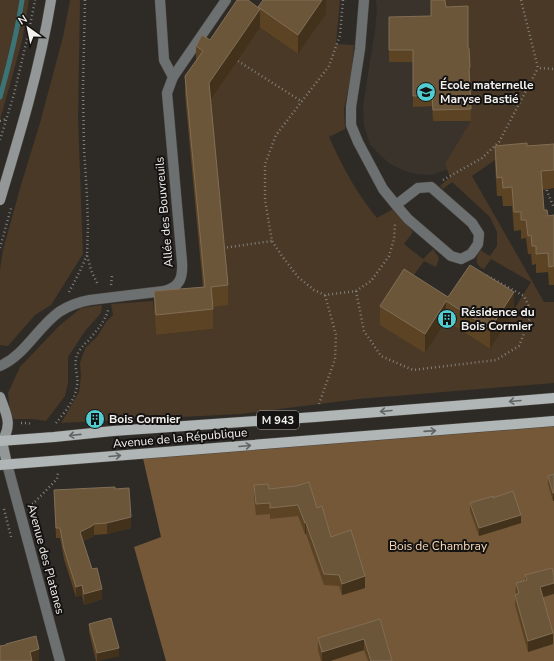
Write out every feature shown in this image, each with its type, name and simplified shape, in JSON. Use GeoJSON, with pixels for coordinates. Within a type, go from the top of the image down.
{"type":"FeatureCollection","features":[{"type":"Feature","properties":{"kind":"main road"},"geometry":{"type":"LineString","coordinates":[[0,200],[35,79],[51,0]]}},
{"type":"Feature","properties":{"kind":"main road"},"geometry":{"type":"LineString","coordinates":[[0,397],[8,424],[7,433],[1,440],[3,465]]}},
{"type":"Feature","properties":{"kind":"main road","name":"Avenue de la République"},"geometry":{"type":"LineString","coordinates":[[1,440],[62,437],[113,431],[554,398]]}},
{"type":"Feature","properties":{"kind":"main road","name":"Avenue de la République"},"geometry":{"type":"LineString","coordinates":[[3,465],[554,421]]}},
{"type":"Feature","properties":{"kind":"street"},"geometry":{"type":"LineString","coordinates":[[160,0],[164,60],[173,77]]}},
{"type":"Feature","properties":{"kind":"street","name":"Allée des Bouvreuils"},"geometry":{"type":"LineString","coordinates":[[0,366],[9,362],[50,320],[63,309],[82,302],[164,291],[173,288],[178,284],[180,280],[182,262],[167,93],[173,77],[226,0]]}},
{"type":"Feature","properties":{"kind":"street"},"geometry":{"type":"LineString","coordinates":[[364,0],[360,49],[351,107],[351,125],[358,142],[383,189],[396,205],[408,219],[451,256],[461,258],[471,254],[478,244],[479,234],[472,223],[431,187],[418,188],[396,205]]}},
{"type":"Feature","properties":{"kind":"street","name":"Avenue des Platanes"},"geometry":{"type":"LineString","coordinates":[[3,465],[60,661]]}},
{"type":"Feature","properties":{"kind":"path"},"geometry":{"type":"LineString","coordinates":[[0,140],[14,94],[35,0]]}},
{"type":"Feature","properties":{"kind":"path"},"geometry":{"type":"LineString","coordinates":[[85,0],[84,115],[88,226],[87,255],[91,270],[107,298]]}},
{"type":"Feature","properties":{"kind":"path"},"geometry":{"type":"LineString","coordinates":[[343,0],[340,35],[329,66],[276,135],[265,164],[265,200],[272,241],[298,277],[314,290],[325,295],[356,291],[371,281],[389,256],[394,239],[396,205]]}},
{"type":"Feature","properties":{"kind":"path"},"geometry":{"type":"LineString","coordinates":[[431,187],[482,158],[499,142],[538,68],[521,0]]}},
{"type":"Feature","properties":{"kind":"path"},"geometry":{"type":"LineString","coordinates":[[238,61],[301,101]]}},
{"type":"Feature","properties":{"kind":"path"},"geometry":{"type":"LineString","coordinates":[[538,68],[554,69]]}},
{"type":"Feature","properties":{"kind":"path"},"geometry":{"type":"LineString","coordinates":[[0,121],[6,119]]}},
{"type":"Feature","properties":{"kind":"path"},"geometry":{"type":"LineString","coordinates":[[546,185],[554,208]]}},
{"type":"Feature","properties":{"kind":"path"},"geometry":{"type":"LineString","coordinates":[[223,248],[272,241]]}},
{"type":"Feature","properties":{"kind":"path"},"geometry":{"type":"LineString","coordinates":[[67,295],[87,255]]}},
{"type":"Feature","properties":{"kind":"path"},"geometry":{"type":"LineString","coordinates":[[356,291],[364,331],[381,356],[413,370],[496,360],[519,346],[532,313],[524,296],[484,274]]}},
{"type":"Feature","properties":{"kind":"path"},"geometry":{"type":"LineString","coordinates":[[53,427],[71,404],[77,385],[75,364],[78,354],[106,316],[107,298],[112,276]]}},
{"type":"Feature","properties":{"kind":"path"},"geometry":{"type":"LineString","coordinates":[[315,417],[335,359],[336,335],[325,295]]}},
{"type":"Feature","properties":{"kind":"path"},"geometry":{"type":"LineString","coordinates":[[33,504],[57,479],[58,473]]}},
{"type":"Feature","properties":{"kind":"shaded area"},"geometry":{"type":"Polygon","coordinates":[[[0,0],[29,0],[22,41],[0,120],[0,0]]]}},
{"type":"Feature","properties":{"kind":"shaded area"},"geometry":{"type":"Polygon","coordinates":[[[70,0],[80,0],[78,118],[83,254],[51,305],[35,315],[8,346],[0,345],[0,269],[3,250],[40,123],[63,37],[70,0]]]}},
{"type":"Feature","properties":{"kind":"shaded area"},"geometry":{"type":"Polygon","coordinates":[[[307,0],[340,0],[336,44],[354,45],[351,77],[344,109],[345,129],[329,137],[339,159],[356,189],[377,218],[393,209],[413,232],[404,244],[423,259],[433,249],[439,258],[436,267],[424,261],[404,289],[424,353],[446,321],[490,349],[531,282],[491,259],[484,269],[477,264],[477,256],[480,250],[490,256],[497,246],[497,232],[490,217],[452,182],[443,189],[440,186],[450,177],[445,164],[471,121],[446,18],[436,0],[554,0],[554,155],[498,158],[472,176],[544,302],[554,302],[554,383],[359,399],[241,414],[61,423],[79,392],[81,376],[80,363],[83,354],[86,347],[97,337],[106,322],[113,315],[111,304],[153,301],[156,335],[213,329],[209,103],[258,27],[298,54],[307,0]]]}},
{"type":"Feature","properties":{"kind":"shaded area"},"geometry":{"type":"Polygon","coordinates":[[[376,0],[490,0],[491,142],[449,169],[431,175],[408,172],[389,163],[370,144],[364,125],[363,107],[375,30],[377,10],[376,0]]]}},
{"type":"Feature","properties":{"kind":"shaded area"},"geometry":{"type":"Polygon","coordinates":[[[102,305],[101,313],[85,331],[68,357],[68,383],[65,396],[46,421],[14,419],[10,412],[8,393],[20,367],[59,326],[81,308],[102,305]]]}},
{"type":"Feature","properties":{"kind":"green space","name":"Bois de Chambray"},"geometry":{"type":"Polygon","coordinates":[[[554,421],[554,661],[166,661],[134,547],[161,537],[142,454],[554,421]]]}},
{"type":"Feature","properties":{"kind":"building"},"geometry":{"type":"Polygon","coordinates":[[[237,0],[248,0],[260,9],[209,83],[228,285],[211,287],[213,309],[156,315],[154,291],[205,287],[185,76],[203,51],[196,46],[202,35],[210,40],[237,0]]]}},
{"type":"Feature","properties":{"kind":"building"},"geometry":{"type":"Polygon","coordinates":[[[263,0],[322,0],[298,35],[258,7],[263,0]]]}},
{"type":"Feature","properties":{"kind":"building"},"geometry":{"type":"Polygon","coordinates":[[[431,0],[445,0],[446,7],[468,6],[468,48],[471,109],[433,110],[432,95],[413,96],[413,50],[389,50],[389,17],[431,16],[431,0]]]}},
{"type":"Feature","properties":{"kind":"building"},"geometry":{"type":"Polygon","coordinates":[[[527,143],[527,146],[554,144],[554,170],[541,171],[544,210],[547,210],[548,216],[554,215],[554,266],[549,267],[548,253],[536,254],[536,246],[532,246],[531,235],[528,236],[526,220],[521,220],[521,212],[514,212],[512,187],[503,188],[502,177],[497,178],[495,146],[527,143]]]}},
{"type":"Feature","properties":{"kind":"building"},"geometry":{"type":"Polygon","coordinates":[[[470,265],[514,292],[490,329],[446,301],[425,334],[380,306],[404,269],[448,297],[470,265]]]}},
{"type":"Feature","properties":{"kind":"building"},"geometry":{"type":"Polygon","coordinates":[[[554,474],[554,493],[553,493],[548,476],[554,474]]]}},
{"type":"Feature","properties":{"kind":"building"},"geometry":{"type":"Polygon","coordinates":[[[309,482],[317,508],[322,506],[331,537],[351,530],[365,576],[342,584],[339,575],[324,574],[298,505],[270,508],[270,503],[256,504],[254,485],[268,484],[269,489],[296,486],[309,482]]]}},
{"type":"Feature","properties":{"kind":"building"},"geometry":{"type":"Polygon","coordinates":[[[115,487],[115,489],[129,488],[131,517],[107,523],[94,524],[80,532],[92,569],[97,568],[102,589],[84,594],[82,585],[76,587],[64,549],[60,528],[56,528],[54,490],[115,487]]]}},
{"type":"Feature","properties":{"kind":"building"},"geometry":{"type":"Polygon","coordinates":[[[513,491],[521,515],[479,528],[470,503],[493,496],[493,498],[513,491]]]}},
{"type":"Feature","properties":{"kind":"building"},"geometry":{"type":"Polygon","coordinates":[[[552,568],[554,583],[540,587],[553,633],[528,641],[515,595],[519,593],[516,583],[527,580],[525,575],[552,568]]]}},
{"type":"Feature","properties":{"kind":"building"},"geometry":{"type":"Polygon","coordinates":[[[111,618],[119,648],[97,653],[89,624],[111,618]]]}},
{"type":"Feature","properties":{"kind":"building"},"geometry":{"type":"Polygon","coordinates":[[[380,619],[392,661],[371,661],[364,639],[322,652],[318,638],[380,619]]]}},
{"type":"Feature","properties":{"kind":"building"},"geometry":{"type":"Polygon","coordinates":[[[36,636],[39,649],[30,652],[32,661],[0,661],[0,646],[36,636]]]}},
{"type":"Feature","properties":{"kind":"waterway"},"geometry":{"type":"LineString","coordinates":[[0,97],[18,25],[22,0]]}},
{"type":"Feature","properties":{"kind":"place","name":"École maternelle Maryse Bastié"},"geometry":{"type":"Point","coordinates":[426,92]}},
{"type":"Feature","properties":{"kind":"place","name":"Résidence du Bois Cormier"},"geometry":{"type":"Point","coordinates":[447,319]}},
{"type":"Feature","properties":{"kind":"place","name":"Bois Cormier"},"geometry":{"type":"Point","coordinates":[95,419]}}]}
